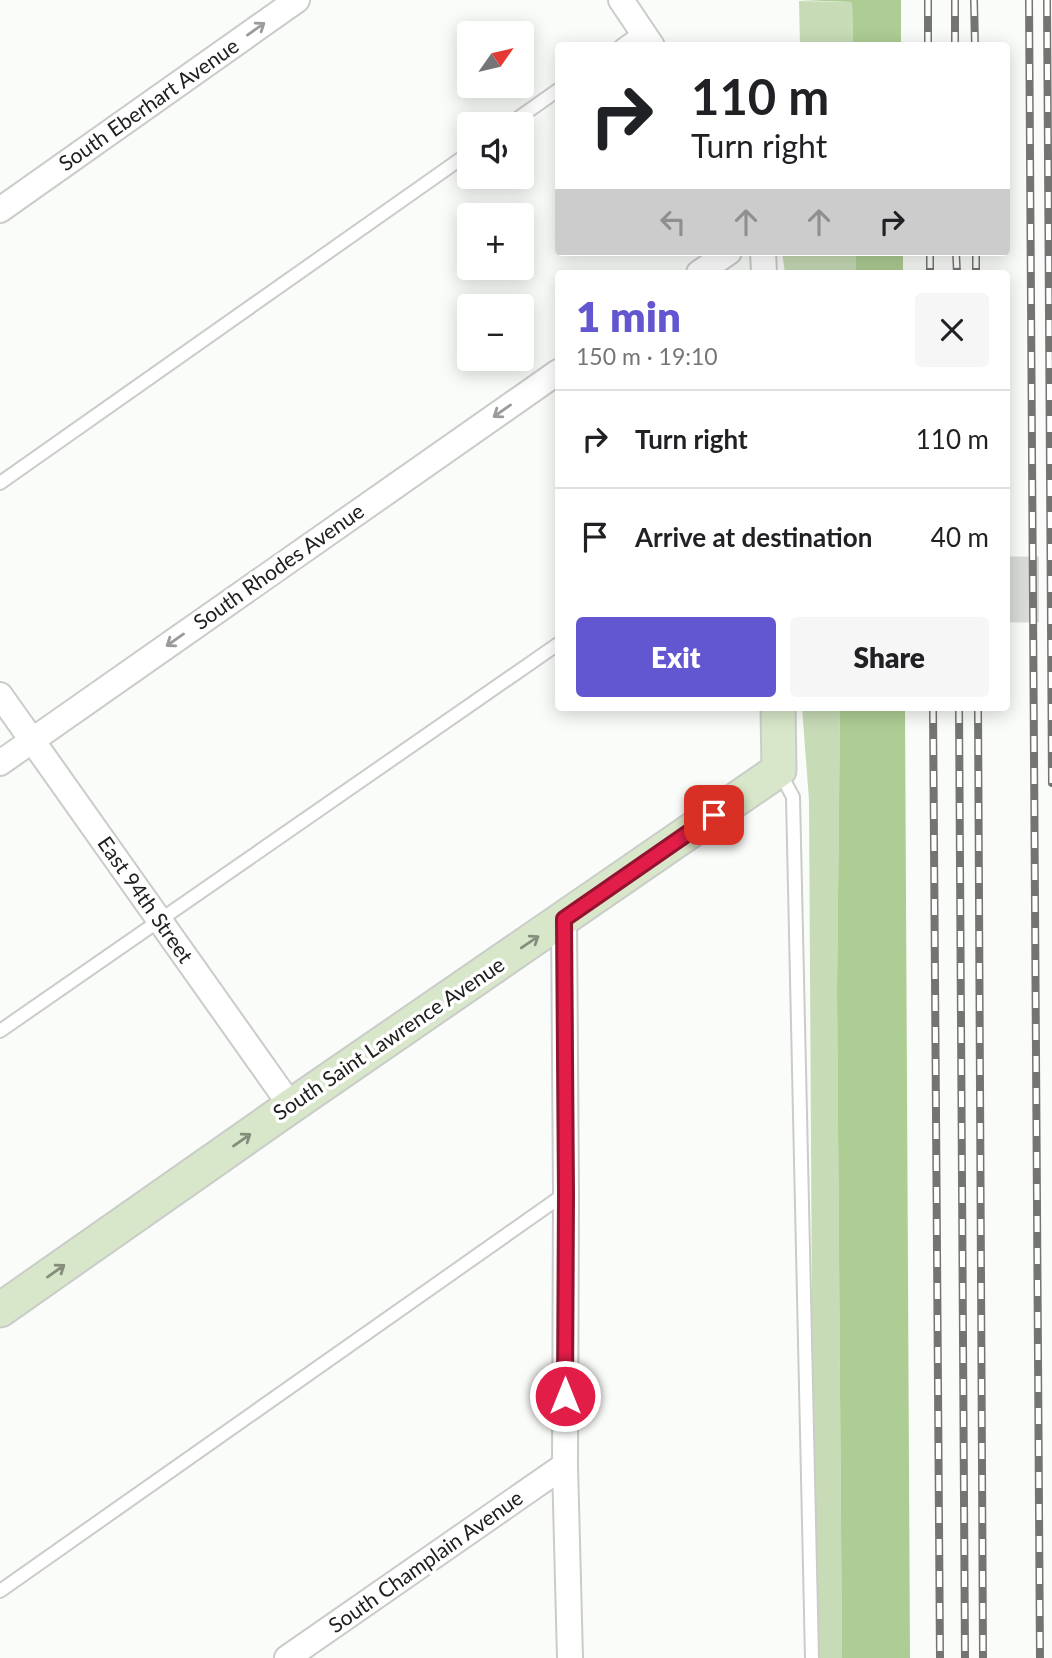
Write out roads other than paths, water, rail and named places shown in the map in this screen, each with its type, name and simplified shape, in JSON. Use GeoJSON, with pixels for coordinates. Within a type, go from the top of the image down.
{"type":"FeatureCollection","features":[{"type":"Feature","properties":{"kind":"street","name":"South Eberhart Avenue"},"geometry":{"type":"LineString","coordinates":[[0,209],[297,0]]}},
{"type":"Feature","properties":{"kind":"street"},"geometry":{"type":"LineString","coordinates":[[621,0],[647,38]]}},
{"type":"Feature","properties":{"kind":"street"},"geometry":{"type":"LineString","coordinates":[[703,270],[723,256]]}},
{"type":"Feature","properties":{"kind":"street","name":"South Rhodes Avenue"},"geometry":{"type":"LineString","coordinates":[[0,762],[555,374]]}},
{"type":"Feature","properties":{"kind":"street","name":"East 94th Street"},"geometry":{"type":"LineString","coordinates":[[0,695],[291,1106]]}},
{"type":"Feature","properties":{"kind":"street"},"geometry":{"type":"LineString","coordinates":[[778,711],[779,770]]}},
{"type":"Feature","properties":{"kind":"street","name":"South Saint Lawrence Avenue"},"geometry":{"type":"LineString","coordinates":[[0,1310],[779,770]]}},
{"type":"Feature","properties":{"kind":"street"},"geometry":{"type":"LineString","coordinates":[[564,919],[565,1465],[570,1658]]}},
{"type":"Feature","properties":{"kind":"street","name":"South Champlain Avenue"},"geometry":{"type":"LineString","coordinates":[[287,1658],[565,1465]]}},
{"type":"Feature","properties":{"kind":"lane"},"geometry":{"type":"LineString","coordinates":[[527,112],[555,92]]}},
{"type":"Feature","properties":{"kind":"lane"},"geometry":{"type":"LineString","coordinates":[[0,483],[457,161]]}},
{"type":"Feature","properties":{"kind":"lane"},"geometry":{"type":"LineString","coordinates":[[0,1031],[555,646]]}},
{"type":"Feature","properties":{"kind":"lane"},"geometry":{"type":"LineString","coordinates":[[779,770],[793,797],[812,1658]]}},
{"type":"Feature","properties":{"kind":"lane"},"geometry":{"type":"LineString","coordinates":[[0,1591],[566,1193]]}},
{"type":"Feature","properties":{"kind":"tunnel"},"geometry":{"type":"LineString","coordinates":[[1010,573],[1052,573]]}},
{"type":"Feature","properties":{"kind":"tunnel"},"geometry":{"type":"LineString","coordinates":[[1010,606],[1052,606]]}},
{"type":"Feature","properties":{"kind":"railway"},"geometry":{"type":"LineString","coordinates":[[928,0],[928,42]]}},
{"type":"Feature","properties":{"kind":"railway"},"geometry":{"type":"LineString","coordinates":[[955,0],[955,42]]}},
{"type":"Feature","properties":{"kind":"railway"},"geometry":{"type":"LineString","coordinates":[[974,0],[975,42]]}},
{"type":"Feature","properties":{"kind":"railway"},"geometry":{"type":"LineString","coordinates":[[1029,0],[1040,1658]]}},
{"type":"Feature","properties":{"kind":"railway"},"geometry":{"type":"LineString","coordinates":[[1047,0],[1052,783]]}},
{"type":"Feature","properties":{"kind":"railway"},"geometry":{"type":"LineString","coordinates":[[930,256],[930,270]]}},
{"type":"Feature","properties":{"kind":"railway"},"geometry":{"type":"LineString","coordinates":[[956,256],[957,270]]}},
{"type":"Feature","properties":{"kind":"railway"},"geometry":{"type":"LineString","coordinates":[[976,256],[976,270]]}},
{"type":"Feature","properties":{"kind":"railway"},"geometry":{"type":"LineString","coordinates":[[933,711],[940,1658]]}},
{"type":"Feature","properties":{"kind":"railway"},"geometry":{"type":"LineString","coordinates":[[959,711],[965,1658]]}},
{"type":"Feature","properties":{"kind":"railway"},"geometry":{"type":"LineString","coordinates":[[978,711],[983,1658]]}}]}
